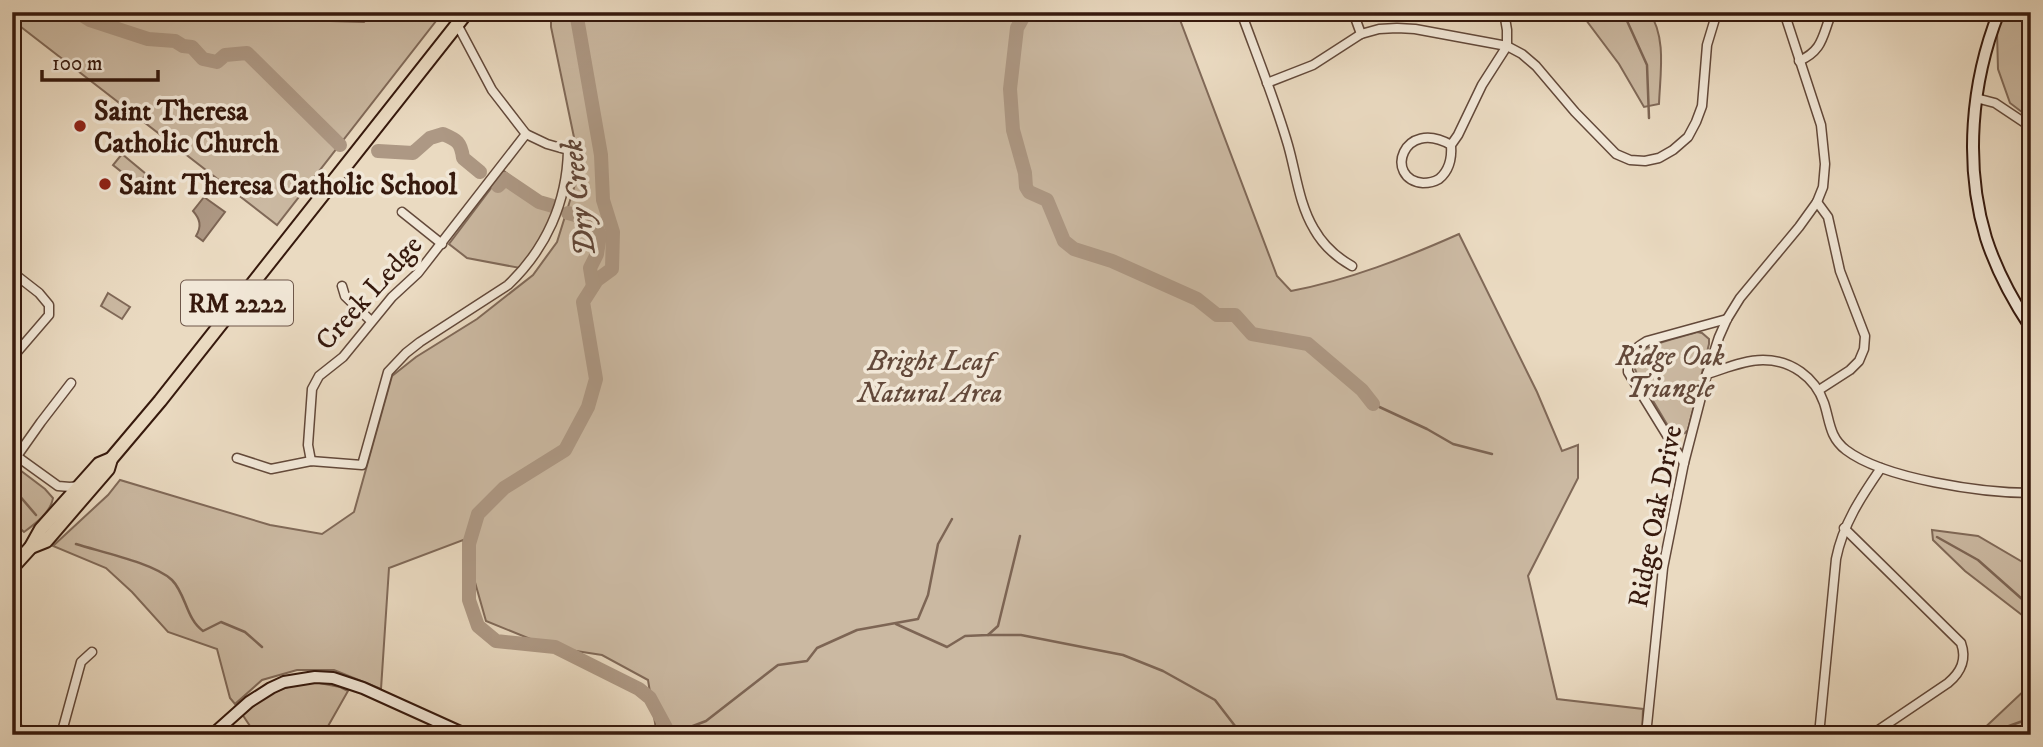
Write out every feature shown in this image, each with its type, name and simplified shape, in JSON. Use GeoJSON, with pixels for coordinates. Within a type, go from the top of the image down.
{"type":"FeatureCollection","features":[{"type":"Feature","properties":{"kind":"main road","name":"RM 2222"},"geometry":{"type":"LineString","coordinates":[[31,547],[46,541],[108,469],[111,459],[160,401],[467,12]]}},
{"type":"Feature","properties":{"kind":"main road","name":"RM 2222"},"geometry":{"type":"LineString","coordinates":[[12,568],[31,547],[41,529],[99,464],[111,459]]}},
{"type":"Feature","properties":{"kind":"street"},"geometry":{"type":"LineString","coordinates":[[1241,12],[1314,228],[1339,259],[1352,267]]}},
{"type":"Feature","properties":{"kind":"street"},"geometry":{"type":"LineString","coordinates":[[1353,12],[1361,34]]}},
{"type":"Feature","properties":{"kind":"street"},"geometry":{"type":"LineString","coordinates":[[1451,145],[1426,136],[1415,139],[1402,158],[1402,168],[1408,178],[1419,183],[1430,183],[1439,179],[1450,165],[1451,145],[1482,85],[1507,46],[1504,12]]}},
{"type":"Feature","properties":{"kind":"street"},"geometry":{"type":"LineString","coordinates":[[1266,83],[1313,65],[1361,34],[1379,29],[1397,28],[1507,46],[1536,66],[1616,154],[1630,160],[1644,161],[1659,158],[1673,150],[1688,136],[1696,122],[1702,106],[1707,45],[1717,12]]}},
{"type":"Feature","properties":{"kind":"street","name":"Ridge Oak Drive"},"geometry":{"type":"LineString","coordinates":[[1646,735],[1663,568],[1684,464],[1707,374],[1719,337],[1740,298],[1800,227],[1817,202],[1823,187],[1825,164],[1821,125],[1784,12]]}},
{"type":"Feature","properties":{"kind":"street"},"geometry":{"type":"LineString","coordinates":[[1799,61],[1810,57],[1821,45],[1832,12]]}},
{"type":"Feature","properties":{"kind":"street"},"geometry":{"type":"LineString","coordinates":[[1999,12],[1986,48],[1976,97],[1976,185],[1986,237],[2002,277],[2031,328]]}},
{"type":"Feature","properties":{"kind":"street"},"geometry":{"type":"LineString","coordinates":[[237,458],[271,470],[311,461],[362,465],[388,372],[420,342],[508,285],[521,273],[542,245],[557,214],[568,175],[568,150],[526,134],[492,90],[457,24]]}},
{"type":"Feature","properties":{"kind":"street"},"geometry":{"type":"LineString","coordinates":[[1976,97],[1994,103],[2031,127]]}},
{"type":"Feature","properties":{"kind":"street","name":"Creek Ledge"},"geometry":{"type":"LineString","coordinates":[[311,461],[308,445],[312,389],[319,376],[343,357],[392,297],[418,273],[526,134]]}},
{"type":"Feature","properties":{"kind":"street"},"geometry":{"type":"LineString","coordinates":[[1817,202],[1828,217],[1840,271],[1866,336],[1859,361],[1819,390]]}},
{"type":"Feature","properties":{"kind":"street"},"geometry":{"type":"LineString","coordinates":[[402,212],[442,244]]}},
{"type":"Feature","properties":{"kind":"street"},"geometry":{"type":"LineString","coordinates":[[12,272],[39,293],[49,305],[49,315],[12,358]]}},
{"type":"Feature","properties":{"kind":"street"},"geometry":{"type":"LineString","coordinates":[[342,286],[345,296],[371,321]]}},
{"type":"Feature","properties":{"kind":"street"},"geometry":{"type":"LineString","coordinates":[[1684,464],[1631,378],[1628,372],[1629,355],[1647,341],[1727,319]]}},
{"type":"Feature","properties":{"kind":"street"},"geometry":{"type":"LineString","coordinates":[[1707,374],[1747,362],[1782,362],[1807,376],[1819,390],[1835,439],[1857,457],[1881,468],[1963,488],[2031,493]]}},
{"type":"Feature","properties":{"kind":"street"},"geometry":{"type":"LineString","coordinates":[[71,383],[15,455],[58,486],[80,485]]}},
{"type":"Feature","properties":{"kind":"street"},"geometry":{"type":"LineString","coordinates":[[1819,735],[1836,559],[1844,528],[1881,468]]}},
{"type":"Feature","properties":{"kind":"street"},"geometry":{"type":"LineString","coordinates":[[58,486],[62,506]]}},
{"type":"Feature","properties":{"kind":"street"},"geometry":{"type":"LineString","coordinates":[[1844,528],[1961,643],[1965,654],[1963,665],[1948,683],[1871,735]]}},
{"type":"Feature","properties":{"kind":"street"},"geometry":{"type":"LineString","coordinates":[[61,735],[81,662],[93,652]]}},
{"type":"Feature","properties":{"kind":"street"},"geometry":{"type":"LineString","coordinates":[[212,735],[249,702],[271,688],[284,682],[315,677],[333,678],[363,688],[467,735]]}},
{"type":"Feature","properties":{"kind":"street"},"geometry":{"type":"LineString","coordinates":[[12,729],[32,735]]}},
{"type":"Feature","properties":{"kind":"green space"},"geometry":{"type":"Polygon","coordinates":[[[12,12],[159,12],[164,16],[364,22],[372,12],[443,12],[277,225],[12,20],[12,12]]]}},
{"type":"Feature","properties":{"kind":"green space","name":"Bright Leaf Natural Area"},"geometry":{"type":"Polygon","coordinates":[[[551,12],[1177,12],[1277,276],[1291,291],[1376,267],[1459,234],[1537,392],[1562,451],[1578,445],[1578,478],[1528,576],[1557,699],[1643,709],[1642,735],[657,735],[648,680],[602,655],[550,647],[486,621],[463,540],[389,568],[381,689],[334,670],[297,670],[262,680],[235,704],[230,698],[217,649],[168,632],[106,568],[53,546],[108,495],[120,480],[270,525],[322,534],[354,512],[392,376],[416,357],[477,319],[533,275],[557,242],[578,175],[576,147],[551,27],[551,12]]]}},
{"type":"Feature","properties":{"kind":"green space"},"geometry":{"type":"Polygon","coordinates":[[[1580,12],[1649,12],[1655,22],[1660,44],[1659,104],[1644,107],[1619,64],[1580,12]]]}},
{"type":"Feature","properties":{"kind":"green space"},"geometry":{"type":"Polygon","coordinates":[[[2004,12],[2031,12],[2031,119],[2010,103],[1998,69],[1997,32],[2004,12]]]}},
{"type":"Feature","properties":{"kind":"green space"},"geometry":{"type":"Polygon","coordinates":[[[122,154],[146,174],[138,185],[113,165],[122,154]]]}},
{"type":"Feature","properties":{"kind":"green space"},"geometry":{"type":"Polygon","coordinates":[[[504,171],[555,212],[541,240],[520,268],[467,258],[449,244],[504,171]]]}},
{"type":"Feature","properties":{"kind":"green space"},"geometry":{"type":"Polygon","coordinates":[[[108,293],[130,307],[122,319],[101,306],[108,293]]]}},
{"type":"Feature","properties":{"kind":"green space","name":"Ridge Oak Triangle"},"geometry":{"type":"Polygon","coordinates":[[[1697,332],[1709,339],[1709,344],[1688,430],[1677,435],[1671,431],[1637,374],[1633,360],[1638,353],[1653,345],[1697,332]]]}},
{"type":"Feature","properties":{"kind":"green space"},"geometry":{"type":"Polygon","coordinates":[[[12,464],[53,498],[46,513],[24,532],[12,521],[12,464]]]}},
{"type":"Feature","properties":{"kind":"green space"},"geometry":{"type":"Polygon","coordinates":[[[1932,530],[1978,536],[2031,567],[2031,622],[1965,571],[1933,540],[1932,530]]]}},
{"type":"Feature","properties":{"kind":"green space"},"geometry":{"type":"Polygon","coordinates":[[[2031,677],[2031,726],[2011,735],[1977,735],[2028,687],[2031,677]]]}},
{"type":"Feature","properties":{"kind":"green space"},"geometry":{"type":"Polygon","coordinates":[[[314,682],[348,691],[327,728],[338,735],[256,735],[242,714],[276,692],[314,682]]]}},
{"type":"Feature","properties":{"kind":"shaded area"},"geometry":{"type":"Polygon","coordinates":[[[204,197],[225,212],[203,241],[196,236],[199,223],[193,211],[204,197]]]}},
{"type":"Feature","properties":{"kind":"waterway"},"geometry":{"type":"LineString","coordinates":[[77,12],[90,20],[148,39],[175,41],[192,47],[203,59],[217,62],[225,55],[247,53],[340,145]]}},
{"type":"Feature","properties":{"kind":"waterway","name":"Dry Creek"},"geometry":{"type":"LineString","coordinates":[[576,12],[601,155],[603,200],[613,232],[612,269],[597,280],[583,302],[596,379],[588,407],[565,450],[504,488],[478,514],[469,544],[469,600],[478,626],[496,641],[555,647],[639,689],[650,698],[670,735]]}},
{"type":"Feature","properties":{"kind":"waterway"},"geometry":{"type":"LineString","coordinates":[[1026,12],[1017,28],[1010,89],[1013,130],[1025,173],[1026,187],[1029,192],[1047,200],[1064,241],[1074,249],[1112,261],[1197,299],[1217,315],[1235,315],[1252,334],[1308,344],[1362,390],[1373,404]]}},
{"type":"Feature","properties":{"kind":"waterway"},"geometry":{"type":"LineString","coordinates":[[1623,12],[1647,65],[1649,118]]}},
{"type":"Feature","properties":{"kind":"waterway"},"geometry":{"type":"LineString","coordinates":[[378,151],[413,153],[430,138],[443,134],[458,142],[463,158],[480,172]]}},
{"type":"Feature","properties":{"kind":"waterway"},"geometry":{"type":"LineString","coordinates":[[498,186],[505,179],[539,202],[553,206]]}},
{"type":"Feature","properties":{"kind":"waterway"},"geometry":{"type":"LineString","coordinates":[[568,213],[593,220],[600,235],[597,254],[590,268],[593,286]]}},
{"type":"Feature","properties":{"kind":"waterway"},"geometry":{"type":"LineString","coordinates":[[1373,404],[1453,444],[1492,454]]}},
{"type":"Feature","properties":{"kind":"waterway"},"geometry":{"type":"LineString","coordinates":[[12,487],[36,515]]}},
{"type":"Feature","properties":{"kind":"waterway"},"geometry":{"type":"LineString","coordinates":[[682,735],[685,729],[706,721],[778,665],[807,661],[817,648],[857,630],[918,619],[928,595],[938,544],[952,519]]}},
{"type":"Feature","properties":{"kind":"waterway"},"geometry":{"type":"LineString","coordinates":[[896,624],[947,647],[965,636],[988,635],[998,626],[1020,536]]}},
{"type":"Feature","properties":{"kind":"waterway"},"geometry":{"type":"LineString","coordinates":[[1937,537],[1978,560],[2031,607]]}},
{"type":"Feature","properties":{"kind":"waterway"},"geometry":{"type":"LineString","coordinates":[[76,544],[140,563],[164,574],[177,586],[193,620],[203,631],[221,622],[245,632],[262,647]]}},
{"type":"Feature","properties":{"kind":"waterway"},"geometry":{"type":"LineString","coordinates":[[988,635],[1021,635],[1123,655],[1163,671],[1215,700],[1242,735]]}},
{"type":"Feature","properties":{"kind":"waterway"},"geometry":{"type":"LineString","coordinates":[[1995,735],[1998,730],[2031,718]]}},
{"type":"Feature","properties":{"kind":"place","name":"Saint Theresa Catholic Church"},"geometry":{"type":"Point","coordinates":[80,126]}},
{"type":"Feature","properties":{"kind":"place","name":"Saint Theresa Catholic School"},"geometry":{"type":"Point","coordinates":[105,184]}}]}
